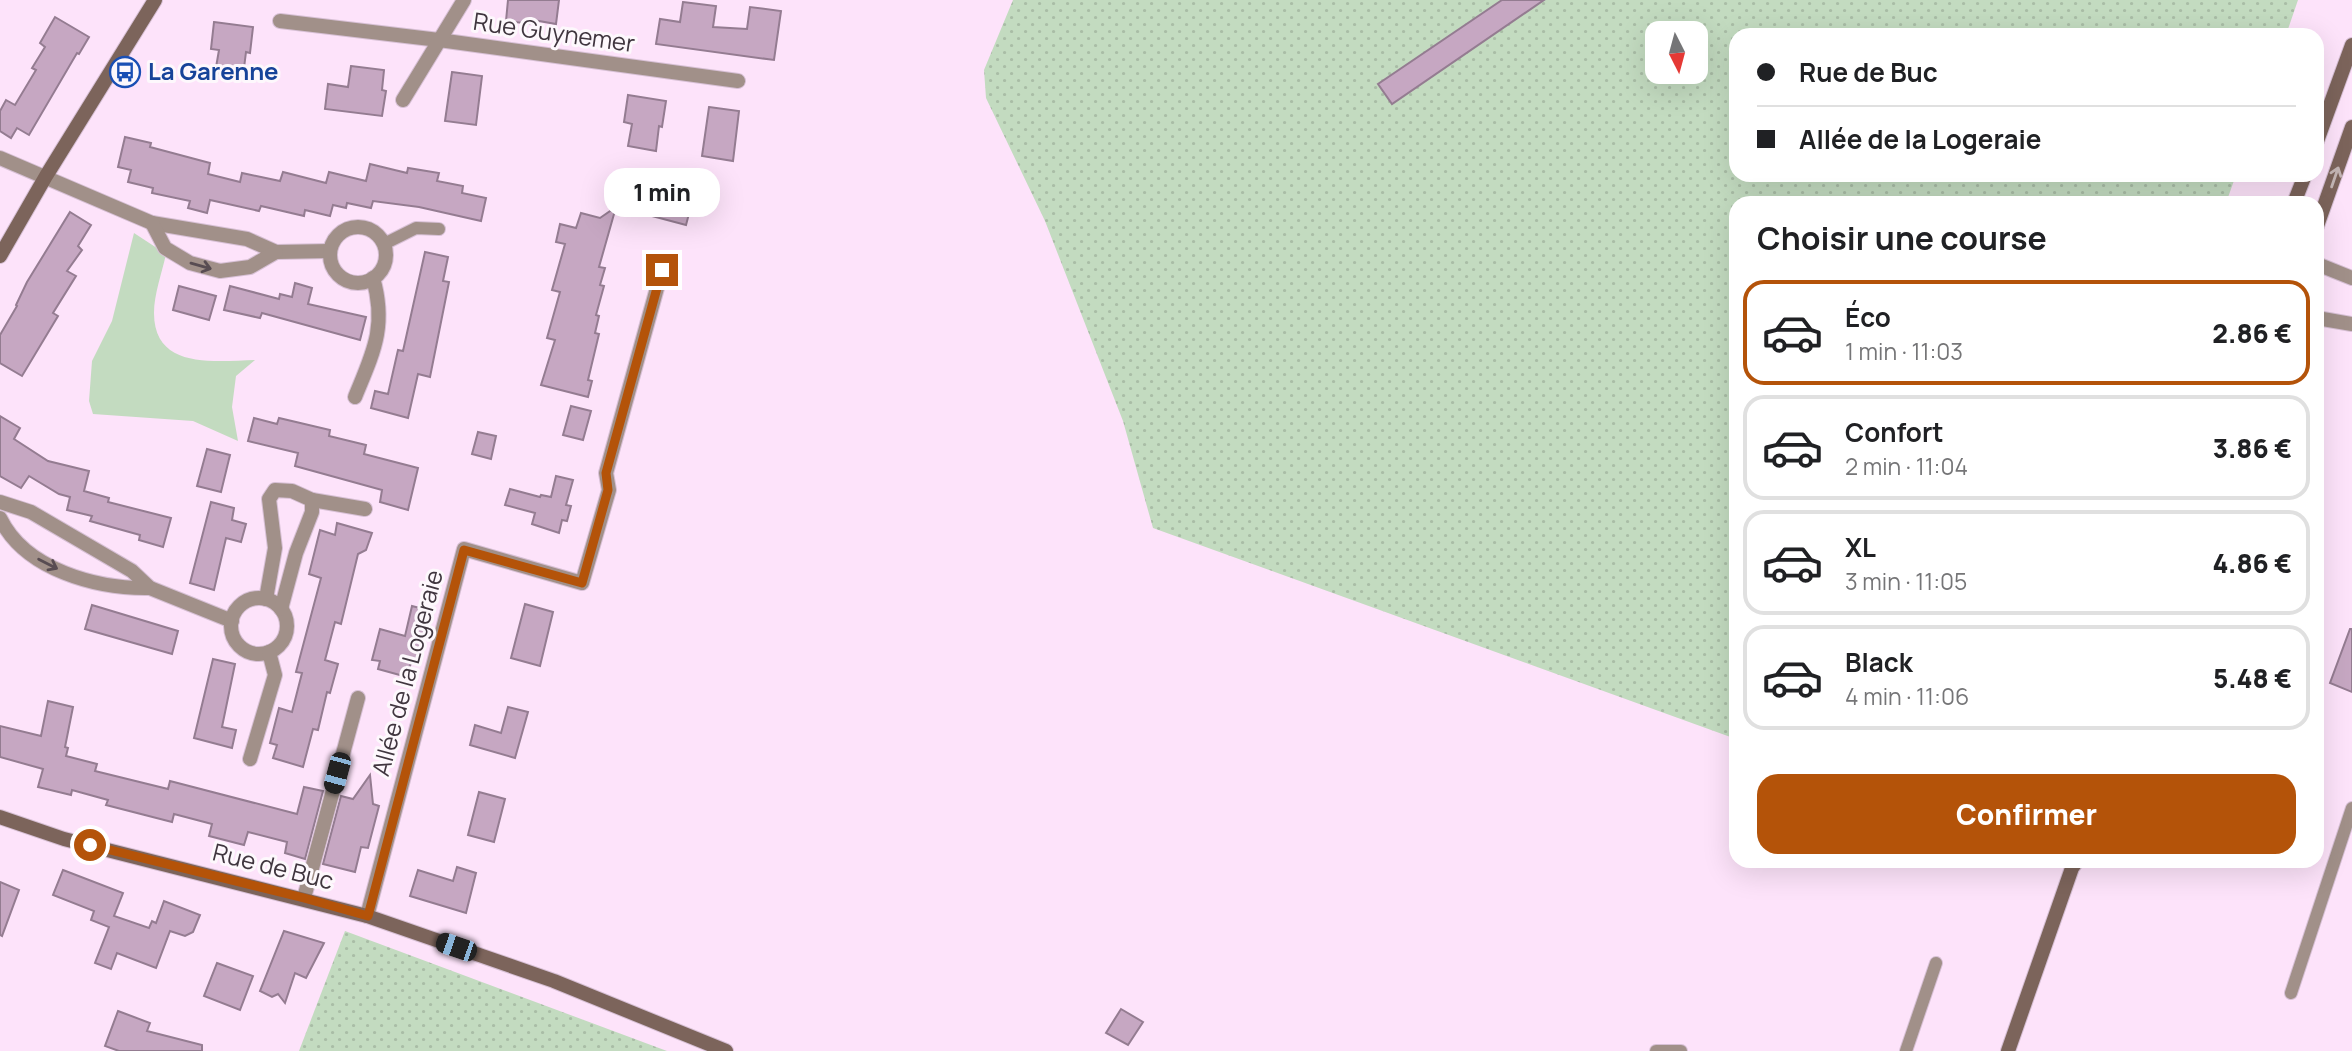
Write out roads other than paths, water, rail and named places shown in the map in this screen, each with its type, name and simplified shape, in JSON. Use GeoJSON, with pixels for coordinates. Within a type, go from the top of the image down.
{"type":"FeatureCollection","features":[{"type":"Feature","properties":{"kind":"street"},"geometry":{"type":"LineString","coordinates":[[0,256],[155,0]]}},
{"type":"Feature","properties":{"kind":"street"},"geometry":{"type":"LineString","coordinates":[[403,100],[464,0]]}},
{"type":"Feature","properties":{"kind":"street","name":"Rue Guynemer"},"geometry":{"type":"LineString","coordinates":[[280,21],[738,81]]}},
{"type":"Feature","properties":{"kind":"street"},"geometry":{"type":"LineString","coordinates":[[2324,122],[2352,45]]}},
{"type":"Feature","properties":{"kind":"street"},"geometry":{"type":"LineString","coordinates":[[2324,206],[2352,127]]}},
{"type":"Feature","properties":{"kind":"street"},"geometry":{"type":"LineString","coordinates":[[0,158],[152,223],[247,239],[276,251],[330,251]]}},
{"type":"Feature","properties":{"kind":"street"},"geometry":{"type":"LineString","coordinates":[[152,223],[165,248],[190,263],[220,271],[250,267],[276,251]]}},
{"type":"Feature","properties":{"kind":"street"},"geometry":{"type":"LineString","coordinates":[[355,226],[372,230],[384,244],[385,263],[381,272],[365,282],[347,280],[334,268],[330,251],[338,234],[355,226]]}},
{"type":"Feature","properties":{"kind":"street"},"geometry":{"type":"LineString","coordinates":[[2324,267],[2352,278]]}},
{"type":"Feature","properties":{"kind":"street","name":"Allée de la Logeraie"},"geometry":{"type":"LineString","coordinates":[[368,916],[464,550],[582,583],[608,490],[606,473],[662,270]]}},
{"type":"Feature","properties":{"kind":"street"},"geometry":{"type":"LineString","coordinates":[[355,397],[377,344],[379,298],[373,278]]}},
{"type":"Feature","properties":{"kind":"street"},"geometry":{"type":"LineString","coordinates":[[2324,319],[2352,324]]}},
{"type":"Feature","properties":{"kind":"street"},"geometry":{"type":"LineString","coordinates":[[266,598],[275,548],[269,499],[275,490],[292,491],[312,500],[365,509]]}},
{"type":"Feature","properties":{"kind":"street"},"geometry":{"type":"LineString","coordinates":[[281,609],[296,553],[312,512],[312,500]]}},
{"type":"Feature","properties":{"kind":"street"},"geometry":{"type":"LineString","coordinates":[[0,502],[31,512],[132,571],[150,588],[232,621]]}},
{"type":"Feature","properties":{"kind":"street"},"geometry":{"type":"LineString","coordinates":[[0,518],[6,530],[35,558],[80,580],[122,589],[150,588]]}},
{"type":"Feature","properties":{"kind":"street"},"geometry":{"type":"LineString","coordinates":[[266,598],[281,609],[285,616],[286,633],[277,648],[269,652],[253,653],[245,650],[234,638],[232,621],[240,605],[248,600],[266,598]]}},
{"type":"Feature","properties":{"kind":"street"},"geometry":{"type":"LineString","coordinates":[[250,759],[275,675],[269,652]]}},
{"type":"Feature","properties":{"kind":"street"},"geometry":{"type":"LineString","coordinates":[[304,898],[358,698]]}},
{"type":"Feature","properties":{"kind":"street","name":"Rue de Buc"},"geometry":{"type":"LineString","coordinates":[[0,817],[64,839],[368,916],[554,981],[726,1051]]}},
{"type":"Feature","properties":{"kind":"street"},"geometry":{"type":"LineString","coordinates":[[2008,1051],[2071,868]]}},
{"type":"Feature","properties":{"kind":"lane"},"geometry":{"type":"LineString","coordinates":[[384,244],[416,228],[439,229]]}},
{"type":"Feature","properties":{"kind":"lane"},"geometry":{"type":"LineString","coordinates":[[2291,993],[2352,808]]}},
{"type":"Feature","properties":{"kind":"lane"},"geometry":{"type":"LineString","coordinates":[[1906,1051],[1936,963]]}},
{"type":"Feature","properties":{"kind":"lane"},"geometry":{"type":"LineString","coordinates":[[1656,1051],[1681,1051]]}},
{"type":"Feature","properties":{"kind":"place","name":"La Garenne"},"geometry":{"type":"Point","coordinates":[125,72]}}]}
